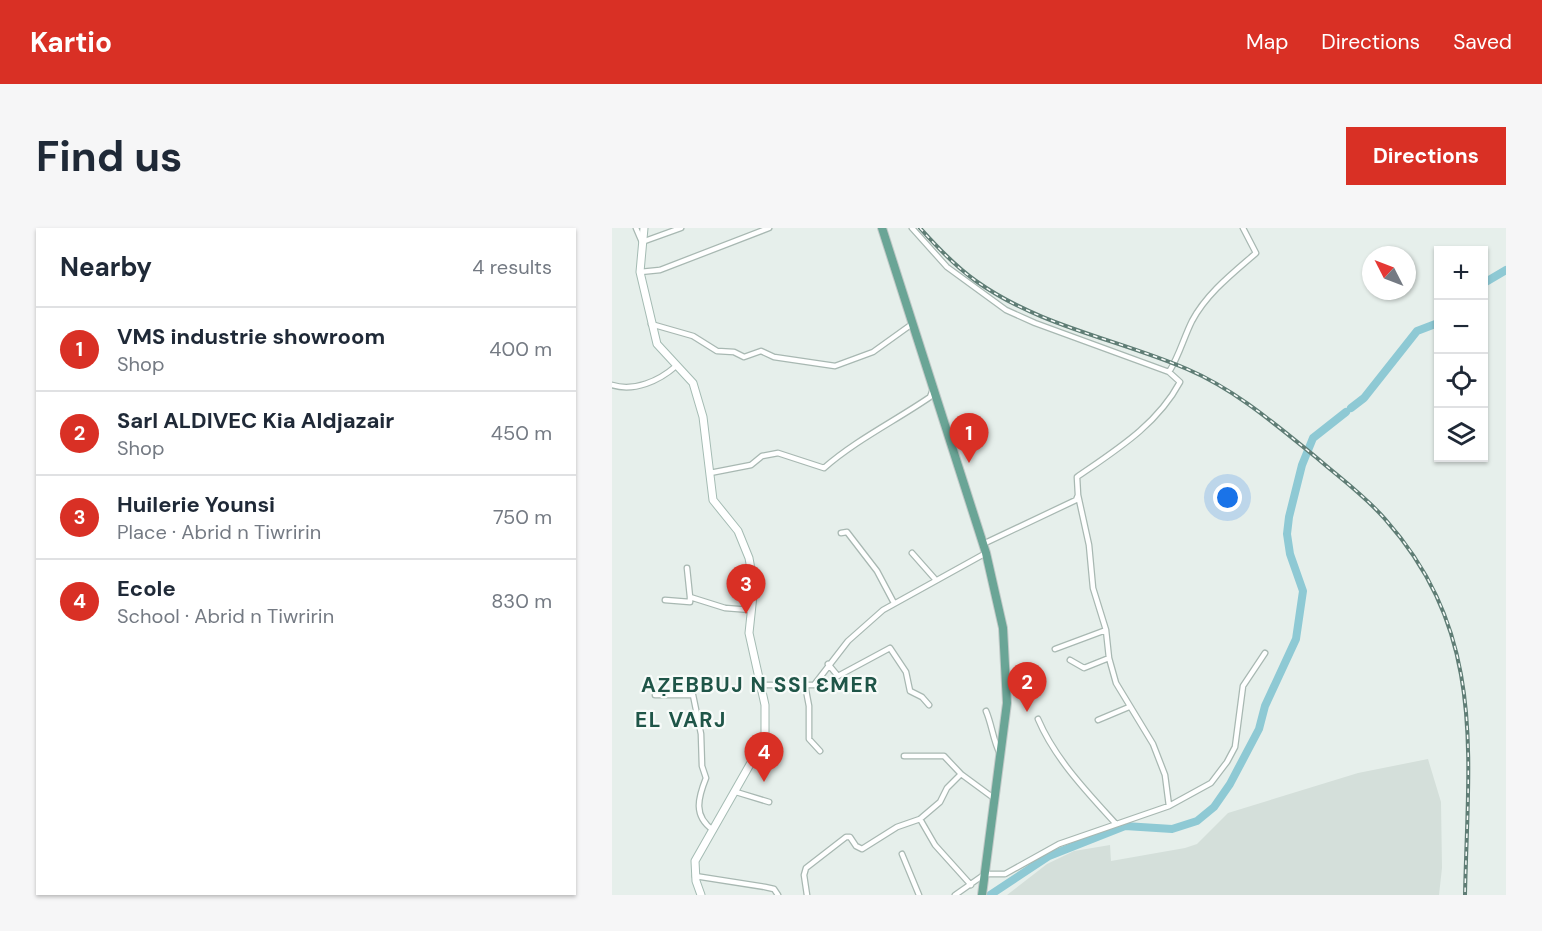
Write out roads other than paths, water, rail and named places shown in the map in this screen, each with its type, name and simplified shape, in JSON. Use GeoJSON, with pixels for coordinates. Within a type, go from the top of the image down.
{"type":"FeatureCollection","features":[{"type":"Feature","properties":{"kind":"main road"},"geometry":{"type":"LineString","coordinates":[[882,228],[914,322],[986,553],[1003,628],[1007,703],[982,894]]}},
{"type":"Feature","properties":{"kind":"street"},"geometry":{"type":"LineString","coordinates":[[636,228],[642,242]]}},
{"type":"Feature","properties":{"kind":"street"},"geometry":{"type":"LineString","coordinates":[[644,228],[640,272],[657,344],[693,383],[698,396],[713,500],[738,531],[747,550],[754,586],[749,633],[762,685],[765,738],[695,861],[695,876],[701,895]]}},
{"type":"Feature","properties":{"kind":"street"},"geometry":{"type":"LineString","coordinates":[[642,242],[681,228]]}},
{"type":"Feature","properties":{"kind":"street"},"geometry":{"type":"LineString","coordinates":[[640,272],[660,270],[769,228]]}},
{"type":"Feature","properties":{"kind":"street"},"geometry":{"type":"LineString","coordinates":[[912,228],[947,267],[1006,310],[1035,323],[1170,372],[1180,382],[1169,402],[1136,435],[1077,477],[1094,588],[1106,630],[1109,658],[1116,683],[1153,744],[1165,775],[1169,806]]}},
{"type":"Feature","properties":{"kind":"street"},"geometry":{"type":"LineString","coordinates":[[1170,372],[1193,320],[1203,304],[1220,284],[1256,253],[1243,228]]}},
{"type":"Feature","properties":{"kind":"street"},"geometry":{"type":"LineString","coordinates":[[651,324],[693,336],[717,351],[734,352],[744,357],[761,351],[774,357],[835,366],[873,352],[914,322]]}},
{"type":"Feature","properties":{"kind":"street"},"geometry":{"type":"LineString","coordinates":[[612,385],[626,389],[663,377],[676,366]]}},
{"type":"Feature","properties":{"kind":"street"},"geometry":{"type":"LineString","coordinates":[[710,473],[751,465],[762,456],[778,453],[824,468],[863,439],[876,434],[930,397],[933,387]]}},
{"type":"Feature","properties":{"kind":"street"},"geometry":{"type":"LineString","coordinates":[[982,544],[1065,506],[1078,495]]}},
{"type":"Feature","properties":{"kind":"street"},"geometry":{"type":"LineString","coordinates":[[841,533],[847,532],[877,571],[894,603]]}},
{"type":"Feature","properties":{"kind":"street"},"geometry":{"type":"LineString","coordinates":[[912,553],[935,579]]}},
{"type":"Feature","properties":{"kind":"street"},"geometry":{"type":"LineString","coordinates":[[762,685],[814,684],[819,681],[828,664],[865,626],[894,603],[986,553]]}},
{"type":"Feature","properties":{"kind":"street"},"geometry":{"type":"LineString","coordinates":[[665,600],[690,602],[687,568]]}},
{"type":"Feature","properties":{"kind":"street"},"geometry":{"type":"LineString","coordinates":[[690,597],[725,608],[751,610]]}},
{"type":"Feature","properties":{"kind":"street"},"geometry":{"type":"LineString","coordinates":[[1055,649],[1106,630]]}},
{"type":"Feature","properties":{"kind":"street"},"geometry":{"type":"LineString","coordinates":[[828,664],[838,676],[890,648],[906,672],[910,691],[926,700],[929,705]]}},
{"type":"Feature","properties":{"kind":"street"},"geometry":{"type":"LineString","coordinates":[[954,895],[984,874],[1005,874],[1059,844],[1169,806],[1211,783],[1235,747],[1244,686],[1265,653]]}},
{"type":"Feature","properties":{"kind":"street"},"geometry":{"type":"LineString","coordinates":[[1070,660],[1084,668],[1109,658]]}},
{"type":"Feature","properties":{"kind":"street"},"geometry":{"type":"LineString","coordinates":[[805,685],[809,706],[809,739],[820,751]]}},
{"type":"Feature","properties":{"kind":"street"},"geometry":{"type":"LineString","coordinates":[[655,695],[693,694],[699,714],[702,766],[706,777],[698,800],[698,810],[701,818],[713,830]]}},
{"type":"Feature","properties":{"kind":"street"},"geometry":{"type":"LineString","coordinates":[[1098,720],[1129,707]]}},
{"type":"Feature","properties":{"kind":"street"},"geometry":{"type":"LineString","coordinates":[[986,711],[992,727],[993,741],[1001,756]]}},
{"type":"Feature","properties":{"kind":"street"},"geometry":{"type":"LineString","coordinates":[[1038,719],[1047,739],[1077,781],[1116,824]]}},
{"type":"Feature","properties":{"kind":"street"},"geometry":{"type":"LineString","coordinates":[[904,756],[944,756],[961,774],[996,799]]}},
{"type":"Feature","properties":{"kind":"street"},"geometry":{"type":"LineString","coordinates":[[807,895],[804,875],[806,868],[846,837],[850,837],[859,848],[866,848],[897,827],[920,819],[940,802],[947,788],[961,774]]}},
{"type":"Feature","properties":{"kind":"street"},"geometry":{"type":"LineString","coordinates":[[736,792],[769,802]]}},
{"type":"Feature","properties":{"kind":"street"},"geometry":{"type":"LineString","coordinates":[[920,819],[935,845],[971,885]]}},
{"type":"Feature","properties":{"kind":"street"},"geometry":{"type":"LineString","coordinates":[[902,854],[919,895]]}},
{"type":"Feature","properties":{"kind":"street"},"geometry":{"type":"LineString","coordinates":[[695,876],[774,889],[778,895]]}},
{"type":"Feature","properties":{"kind":"waterway"},"geometry":{"type":"LineString","coordinates":[[1488,281],[1506,270]]}},
{"type":"Feature","properties":{"kind":"waterway"},"geometry":{"type":"LineString","coordinates":[[1351,408],[1364,398],[1417,331],[1434,325]]}},
{"type":"Feature","properties":{"kind":"waterway"},"geometry":{"type":"LineString","coordinates":[[990,895],[1049,856],[1125,826],[1172,829],[1197,821],[1214,807],[1230,784],[1259,729],[1265,706],[1296,639],[1303,591],[1290,554],[1287,534],[1302,465],[1313,438],[1346,412]]}},
{"type":"Feature","properties":{"kind":"railway"},"geometry":{"type":"LineString","coordinates":[[920,228],[976,281],[1026,310],[1079,331],[1160,358],[1222,387],[1255,409],[1302,446],[1361,495],[1385,519],[1418,562],[1441,606],[1456,651],[1464,697],[1468,744],[1465,895]]}},
{"type":"Feature","properties":{"kind":"place","name":"VMS industrie showroom"},"geometry":{"type":"Point","coordinates":[969,463]}},
{"type":"Feature","properties":{"kind":"place","name":"Huilerie Younsi"},"geometry":{"type":"Point","coordinates":[746,614]}},
{"type":"Feature","properties":{"kind":"place","name":"Sarl ALDIVEC Kia Aldjazair"},"geometry":{"type":"Point","coordinates":[1027,712]}},
{"type":"Feature","properties":{"kind":"place","name":"Ecole"},"geometry":{"type":"Point","coordinates":[764,782]}},
{"type":"Feature","properties":{"kind":"district","name":"AẒEBBUJ N SSI ƐMER"},"geometry":{"type":"Point","coordinates":[760,685]}},
{"type":"Feature","properties":{"kind":"district","name":"EL VARJ"},"geometry":{"type":"Point","coordinates":[681,720]}}]}
